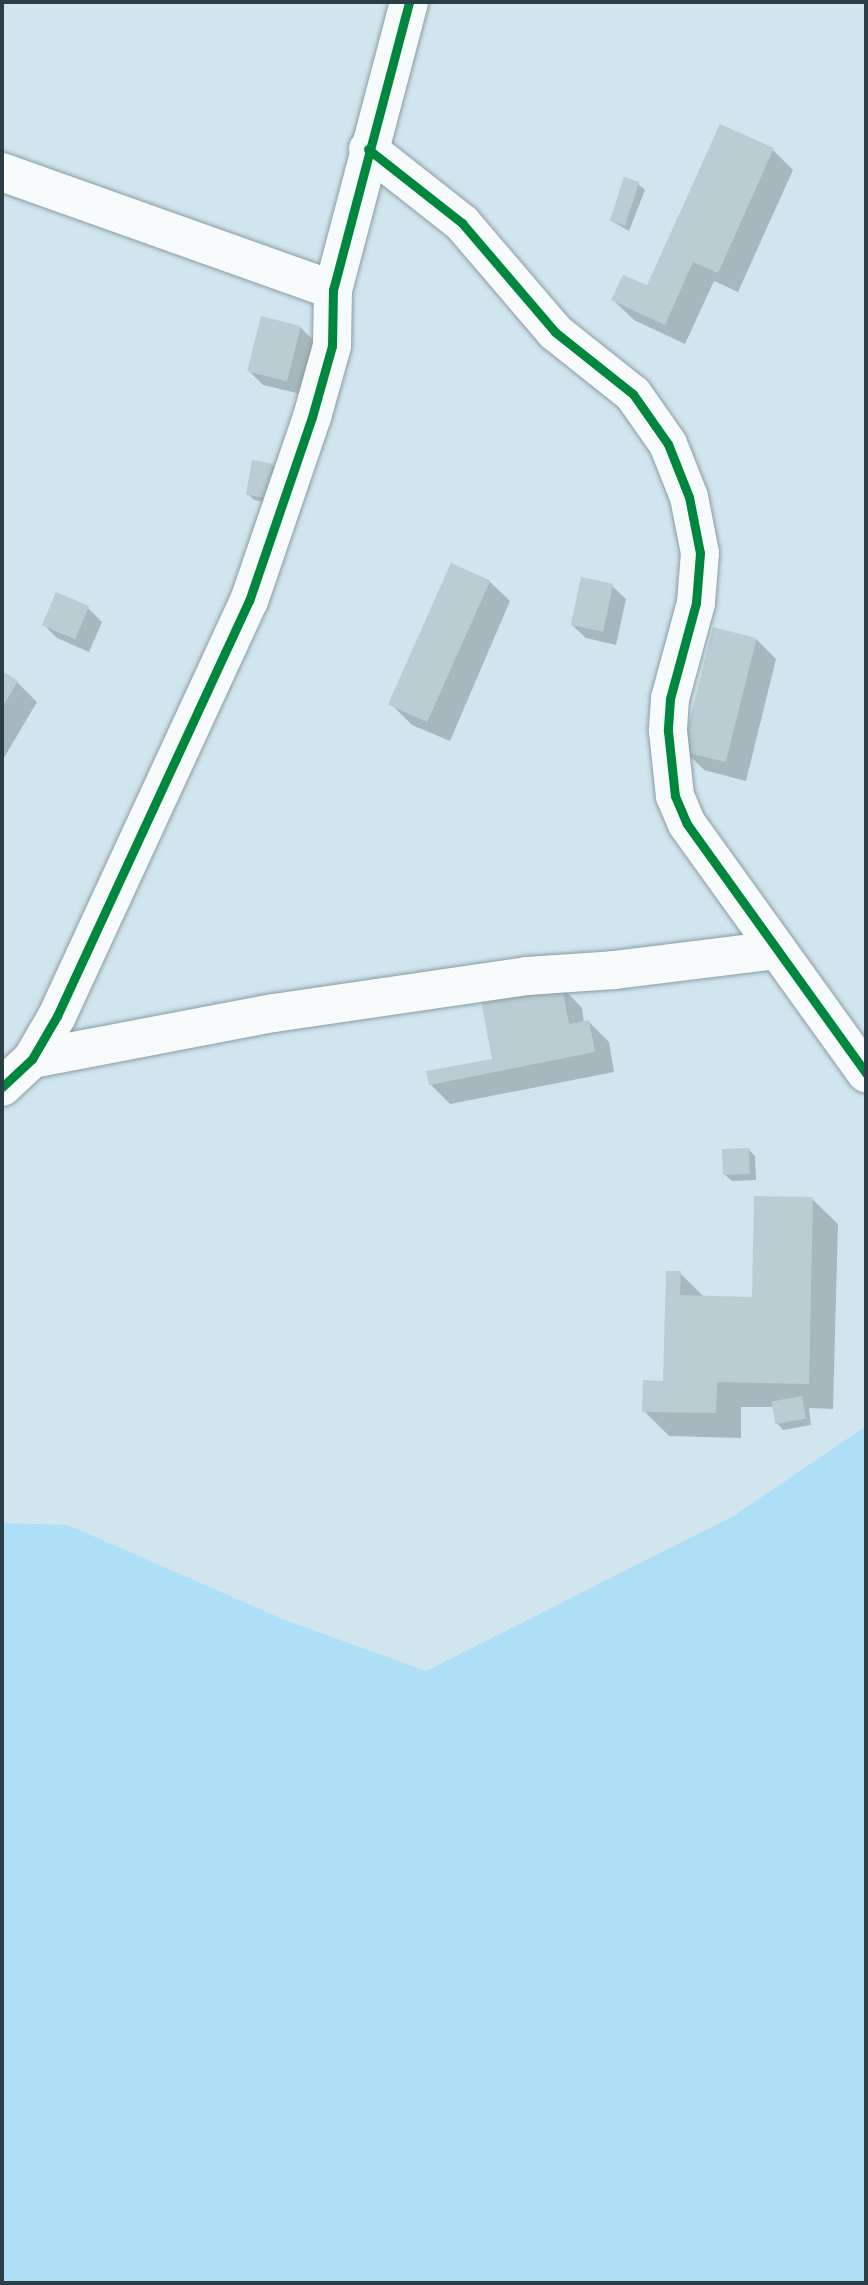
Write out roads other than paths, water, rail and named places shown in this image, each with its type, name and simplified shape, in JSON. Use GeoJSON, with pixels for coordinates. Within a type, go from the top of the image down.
{"type":"FeatureCollection","features":[{"type":"Feature","properties":{"kind":"street"},"geometry":{"type":"LineString","coordinates":[[2,1087],[32,1059],[57,1016],[249,601],[312,417],[332,346],[333,290],[368,149],[409,2]]}},
{"type":"Feature","properties":{"kind":"street"},"geometry":{"type":"LineString","coordinates":[[368,149],[462,223],[555,331],[633,394],[668,444],[689,497],[700,553],[696,603],[670,699],[668,732],[675,796],[687,824],[866,1073]]}},
{"type":"Feature","properties":{"kind":"street"},"geometry":{"type":"LineString","coordinates":[[2,172],[333,290]]}},
{"type":"Feature","properties":{"kind":"street"},"geometry":{"type":"LineString","coordinates":[[32,1059],[287,1011],[527,976],[614,970],[777,950]]}}]}
